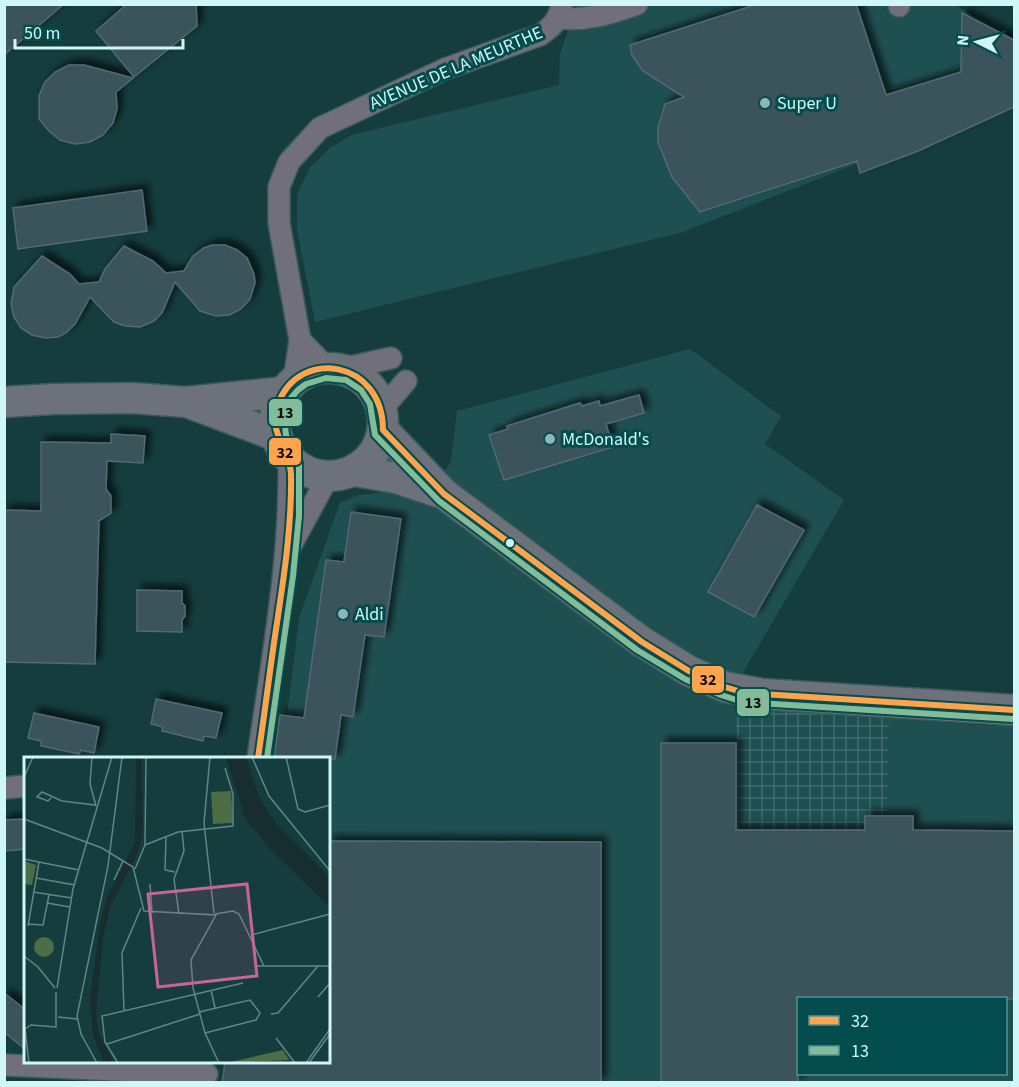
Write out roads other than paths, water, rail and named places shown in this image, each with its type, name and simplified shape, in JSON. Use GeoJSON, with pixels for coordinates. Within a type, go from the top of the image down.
{"type":"FeatureCollection","features":[{"type":"Feature","properties":{"kind":"street","name":"AVENUE DE LA MEURTHE"},"geometry":{"type":"LineString","coordinates":[[289,386],[300,340],[279,223],[279,187],[289,162],[320,128],[445,69],[540,35],[551,28],[560,11],[579,20],[598,18],[637,4]]}},
{"type":"Feature","properties":{"kind":"street"},"geometry":{"type":"LineString","coordinates":[[300,340],[334,369],[355,375],[367,383],[376,395],[383,419],[444,494],[642,642],[689,671],[725,687],[762,694],[1014,710]]}},
{"type":"Feature","properties":{"kind":"street"},"geometry":{"type":"LineString","coordinates":[[4,402],[132,398],[186,402],[289,386],[315,370],[334,369],[391,358]]}},
{"type":"Feature","properties":{"kind":"street"},"geometry":{"type":"LineString","coordinates":[[287,552],[341,474],[368,460],[378,446],[383,419],[405,381]]}},
{"type":"Feature","properties":{"kind":"street"},"geometry":{"type":"LineString","coordinates":[[258,757],[287,552],[290,502],[276,413],[289,386]]}},
{"type":"Feature","properties":{"kind":"street"},"geometry":{"type":"LineString","coordinates":[[186,402],[283,448],[307,472],[396,478],[444,494]]}},
{"type":"Feature","properties":{"kind":"street"},"geometry":{"type":"LineString","coordinates":[[4,788],[24,786]]}},
{"type":"Feature","properties":{"kind":"street"},"geometry":{"type":"LineString","coordinates":[[4,1065],[207,1073]]}},
{"type":"Feature","properties":{"kind":"place","name":"Super U"},"geometry":{"type":"Point","coordinates":[765,103]}},
{"type":"Feature","properties":{"kind":"place","name":"McDonald's"},"geometry":{"type":"Point","coordinates":[550,439]}},
{"type":"Feature","properties":{"kind":"place","name":"Aldi"},"geometry":{"type":"Point","coordinates":[343,614]}}]}
